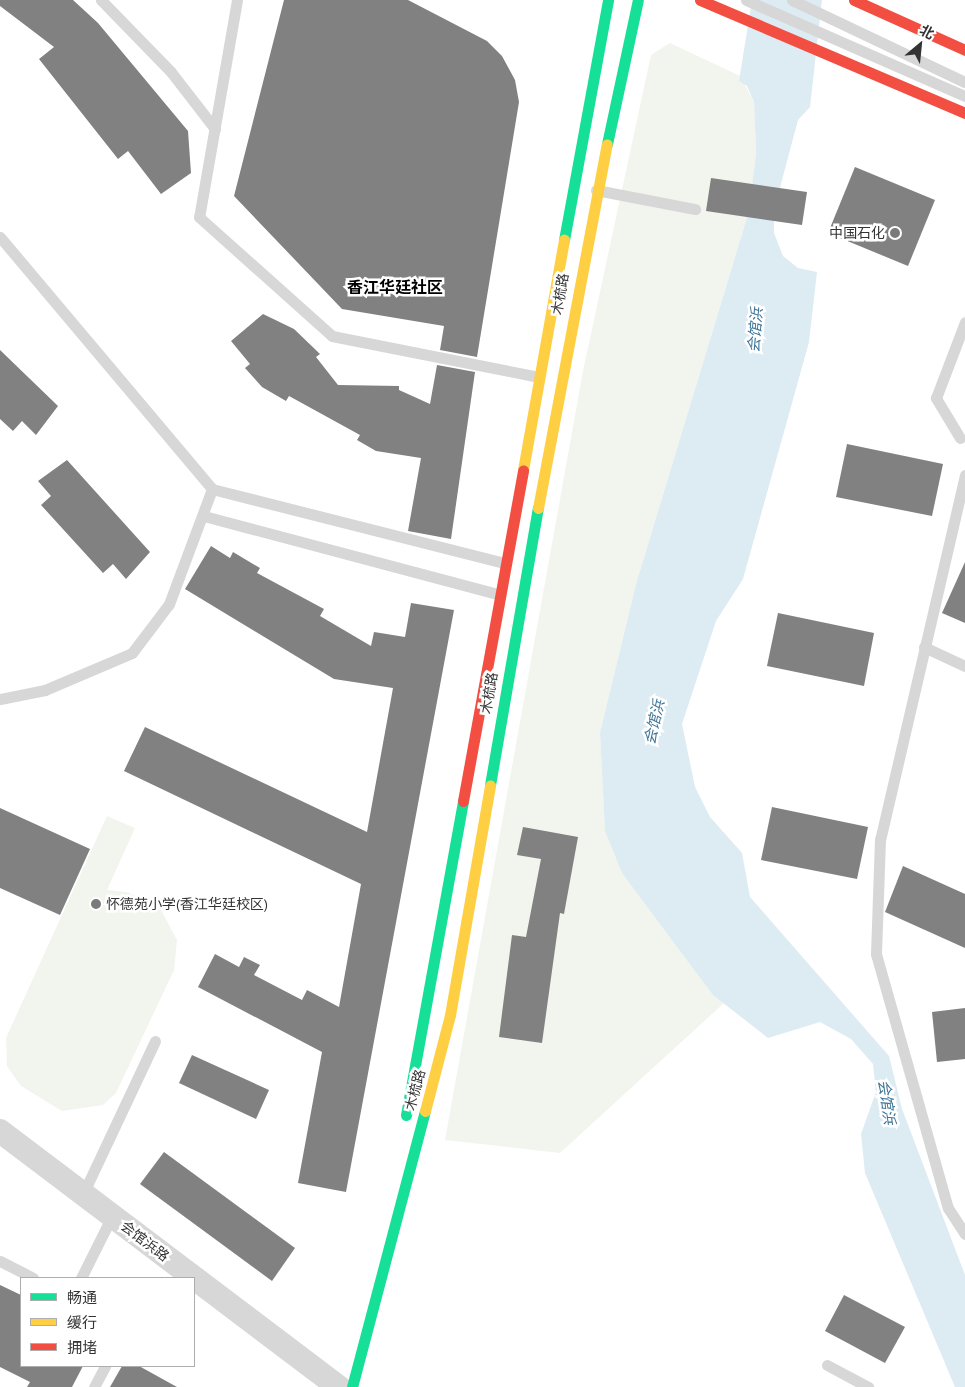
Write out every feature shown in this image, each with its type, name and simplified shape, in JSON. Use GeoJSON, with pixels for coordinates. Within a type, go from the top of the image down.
{"type":"FeatureCollection","features":[{"type":"Feature","properties":{"kind":"street","name":"木梳路"},"geometry":{"type":"LineString","coordinates":[[401,1132],[608,0]]}},
{"type":"Feature","properties":{"kind":"street","name":"木梳路"},"geometry":{"type":"LineString","coordinates":[[351,1387],[450,1015],[596,190],[638,0]]}},
{"type":"Feature","properties":{"kind":"street"},"geometry":{"type":"LineString","coordinates":[[700,0],[826,56],[965,113]]}},
{"type":"Feature","properties":{"kind":"street"},"geometry":{"type":"LineString","coordinates":[[854,0],[965,50]]}},
{"type":"Feature","properties":{"kind":"street","name":"会馆浜路"},"geometry":{"type":"LineString","coordinates":[[0,1131],[193,1277]]}},
{"type":"Feature","properties":{"kind":"street","name":"会馆浜路"},"geometry":{"type":"LineString","coordinates":[[195,1279],[339,1387]]}},
{"type":"Feature","properties":{"kind":"street","name":"木梳路"},"geometry":{"type":"LineString","coordinates":[[347,1348],[351,1387]]}},
{"type":"Feature","properties":{"kind":"lane"},"geometry":{"type":"LineString","coordinates":[[101,0],[171,72],[214,129]]}},
{"type":"Feature","properties":{"kind":"lane"},"geometry":{"type":"LineString","coordinates":[[237,0],[200,217],[332,336],[539,378]]}},
{"type":"Feature","properties":{"kind":"lane"},"geometry":{"type":"LineString","coordinates":[[746,0],[965,96]]}},
{"type":"Feature","properties":{"kind":"lane"},"geometry":{"type":"LineString","coordinates":[[792,0],[965,82]]}},
{"type":"Feature","properties":{"kind":"lane"},"geometry":{"type":"LineString","coordinates":[[596,190],[695,209]]}},
{"type":"Feature","properties":{"kind":"lane"},"geometry":{"type":"LineString","coordinates":[[0,237],[212,489],[505,563]]}},
{"type":"Feature","properties":{"kind":"lane"},"geometry":{"type":"LineString","coordinates":[[960,438],[936,398],[965,322]]}},
{"type":"Feature","properties":{"kind":"lane"},"geometry":{"type":"LineString","coordinates":[[965,475],[880,839],[876,954],[948,1208],[965,1234]]}},
{"type":"Feature","properties":{"kind":"lane"},"geometry":{"type":"LineString","coordinates":[[0,699],[45,690],[132,653],[169,604],[204,516],[212,489]]}},
{"type":"Feature","properties":{"kind":"lane"},"geometry":{"type":"LineString","coordinates":[[204,516],[500,595]]}},
{"type":"Feature","properties":{"kind":"lane"},"geometry":{"type":"LineString","coordinates":[[924,647],[965,666]]}},
{"type":"Feature","properties":{"kind":"lane"},"geometry":{"type":"LineString","coordinates":[[83,1194],[155,1041]]}},
{"type":"Feature","properties":{"kind":"lane"},"geometry":{"type":"LineString","coordinates":[[82,1277],[112,1216]]}},
{"type":"Feature","properties":{"kind":"lane"},"geometry":{"type":"LineString","coordinates":[[0,1261],[31,1277]]}},
{"type":"Feature","properties":{"kind":"lane"},"geometry":{"type":"LineString","coordinates":[[827,1365],[868,1387]]}},
{"type":"Feature","properties":{"kind":"lane"},"geometry":{"type":"LineString","coordinates":[[94,1387],[104,1367]]}},
{"type":"Feature","properties":{"kind":"shaded area"},"geometry":{"type":"Polygon","coordinates":[[[670,43],[740,76],[754,102],[756,153],[749,211],[636,584],[600,733],[605,830],[622,873],[724,1003],[560,1153],[445,1140],[583,371],[651,55],[670,43]]]}},
{"type":"Feature","properties":{"kind":"shaded area"},"geometry":{"type":"Polygon","coordinates":[[[107,816],[135,828],[107,890],[127,892],[160,908],[177,940],[174,970],[116,1093],[103,1105],[62,1111],[21,1086],[7,1066],[6,1038],[107,816]]]}},
{"type":"Feature","properties":{"kind":"water","name":"会馆浜"},"geometry":{"type":"Polygon","coordinates":[[[752,0],[822,0],[810,107],[798,120],[774,210],[774,233],[783,256],[798,268],[817,272],[809,342],[743,579],[716,621],[682,724],[695,787],[710,817],[742,853],[750,897],[889,1056],[902,1109],[965,1275],[965,1387],[955,1387],[865,1173],[861,1134],[876,1092],[873,1064],[851,1039],[820,1022],[768,1038],[713,995],[622,873],[605,831],[600,733],[636,584],[749,211],[756,153],[754,102],[747,86],[739,81],[752,0]]]}},
{"type":"Feature","properties":{"kind":"building"},"geometry":{"type":"Polygon","coordinates":[[[0,0],[73,0],[98,23],[188,131],[191,173],[161,194],[128,151],[118,159],[39,59],[54,47],[0,6],[0,0]]]}},
{"type":"Feature","properties":{"kind":"building"},"geometry":{"type":"Polygon","coordinates":[[[284,0],[408,0],[487,41],[502,56],[515,80],[519,102],[477,357],[440,350],[444,326],[342,309],[234,196],[284,0]]]}},
{"type":"Feature","properties":{"kind":"building"},"geometry":{"type":"Polygon","coordinates":[[[855,167],[935,200],[908,266],[828,233],[855,167]]]}},
{"type":"Feature","properties":{"kind":"building"},"geometry":{"type":"Polygon","coordinates":[[[711,178],[807,192],[802,225],[706,211],[711,178]]]}},
{"type":"Feature","properties":{"kind":"building"},"geometry":{"type":"Polygon","coordinates":[[[263,314],[294,329],[320,354],[316,357],[338,385],[399,386],[399,390],[430,404],[437,365],[475,372],[451,539],[408,531],[421,458],[376,451],[357,440],[360,435],[289,396],[286,401],[262,387],[245,368],[250,364],[231,341],[263,314]]]}},
{"type":"Feature","properties":{"kind":"building"},"geometry":{"type":"Polygon","coordinates":[[[0,350],[58,406],[36,435],[22,421],[13,431],[0,419],[0,350]]]}},
{"type":"Feature","properties":{"kind":"building"},"geometry":{"type":"Polygon","coordinates":[[[847,444],[943,464],[932,516],[836,497],[847,444]]]}},
{"type":"Feature","properties":{"kind":"building"},"geometry":{"type":"Polygon","coordinates":[[[67,460],[150,552],[126,579],[113,564],[103,573],[41,505],[51,496],[38,481],[67,460]]]}},
{"type":"Feature","properties":{"kind":"building"},"geometry":{"type":"Polygon","coordinates":[[[211,546],[230,558],[233,552],[260,568],[257,573],[324,609],[320,616],[371,646],[374,632],[405,637],[411,603],[454,610],[346,1192],[298,1183],[322,1052],[198,987],[215,954],[239,967],[244,957],[260,965],[254,975],[302,1000],[307,990],[339,1007],[361,884],[124,771],[145,727],[367,832],[393,688],[334,679],[185,589],[211,546]]]}},
{"type":"Feature","properties":{"kind":"building"},"geometry":{"type":"Polygon","coordinates":[[[965,562],[965,623],[942,613],[965,562]]]}},
{"type":"Feature","properties":{"kind":"building"},"geometry":{"type":"Polygon","coordinates":[[[778,613],[874,633],[864,686],[767,666],[778,613]]]}},
{"type":"Feature","properties":{"kind":"building"},"geometry":{"type":"Polygon","coordinates":[[[772,807],[868,827],[857,879],[761,860],[772,807]]]}},
{"type":"Feature","properties":{"kind":"building"},"geometry":{"type":"Polygon","coordinates":[[[0,808],[90,849],[60,915],[0,888],[0,808]]]}},
{"type":"Feature","properties":{"kind":"building"},"geometry":{"type":"Polygon","coordinates":[[[523,827],[578,837],[564,914],[560,913],[542,1043],[499,1037],[512,935],[526,937],[541,859],[517,855],[523,827]]]}},
{"type":"Feature","properties":{"kind":"building"},"geometry":{"type":"Polygon","coordinates":[[[903,866],[965,894],[965,948],[885,912],[903,866]]]}},
{"type":"Feature","properties":{"kind":"building"},"geometry":{"type":"Polygon","coordinates":[[[965,1008],[965,1059],[937,1062],[932,1012],[965,1008]]]}},
{"type":"Feature","properties":{"kind":"building"},"geometry":{"type":"Polygon","coordinates":[[[192,1055],[269,1090],[256,1119],[179,1083],[192,1055]]]}},
{"type":"Feature","properties":{"kind":"building"},"geometry":{"type":"Polygon","coordinates":[[[164,1152],[295,1248],[272,1281],[140,1184],[164,1152]]]}},
{"type":"Feature","properties":{"kind":"building"},"geometry":{"type":"Polygon","coordinates":[[[0,1285],[20,1295],[20,1367],[82,1367],[72,1387],[27,1387],[30,1382],[0,1367],[0,1285]]]}},
{"type":"Feature","properties":{"kind":"building"},"geometry":{"type":"Polygon","coordinates":[[[844,1295],[905,1327],[885,1363],[825,1331],[844,1295]]]}},
{"type":"Feature","properties":{"kind":"building"},"geometry":{"type":"Polygon","coordinates":[[[121,1367],[141,1367],[177,1387],[110,1387],[121,1367]]]}},
{"type":"Feature","properties":{"kind":"traffic: fast"},"geometry":{"type":"LineString","coordinates":[[564,240],[608,0]]}},
{"type":"Feature","properties":{"kind":"traffic: fast"},"geometry":{"type":"LineString","coordinates":[[607,144],[638,0]]}},
{"type":"Feature","properties":{"kind":"traffic: fast"},"geometry":{"type":"LineString","coordinates":[[490,785],[538,508]]}},
{"type":"Feature","properties":{"kind":"traffic: fast"},"geometry":{"type":"LineString","coordinates":[[406,1115],[463,801]]}},
{"type":"Feature","properties":{"kind":"traffic: fast"},"geometry":{"type":"LineString","coordinates":[[352,1387],[425,1111]]}},
{"type":"Feature","properties":{"kind":"traffic: slow"},"geometry":{"type":"LineString","coordinates":[[538,508],[607,144]]}},
{"type":"Feature","properties":{"kind":"traffic: slow"},"geometry":{"type":"LineString","coordinates":[[523,470],[564,240]]}},
{"type":"Feature","properties":{"kind":"traffic: slow"},"geometry":{"type":"LineString","coordinates":[[425,1111],[450,1015],[490,785]]}},
{"type":"Feature","properties":{"kind":"traffic: jam"},"geometry":{"type":"LineString","coordinates":[[700,0],[965,113]]}},
{"type":"Feature","properties":{"kind":"traffic: jam"},"geometry":{"type":"LineString","coordinates":[[854,0],[965,50]]}},
{"type":"Feature","properties":{"kind":"traffic: jam"},"geometry":{"type":"LineString","coordinates":[[463,801],[523,470]]}},
{"type":"Feature","properties":{"kind":"place","name":"中国石化"},"geometry":{"type":"Point","coordinates":[895,233]}},
{"type":"Feature","properties":{"kind":"place","name":"怀德苑小学(香江华廷校区)"},"geometry":{"type":"Point","coordinates":[96,904]}},
{"type":"Feature","properties":{"kind":"district","name":"香江华廷社区"},"geometry":{"type":"Point","coordinates":[395,287]}}]}
